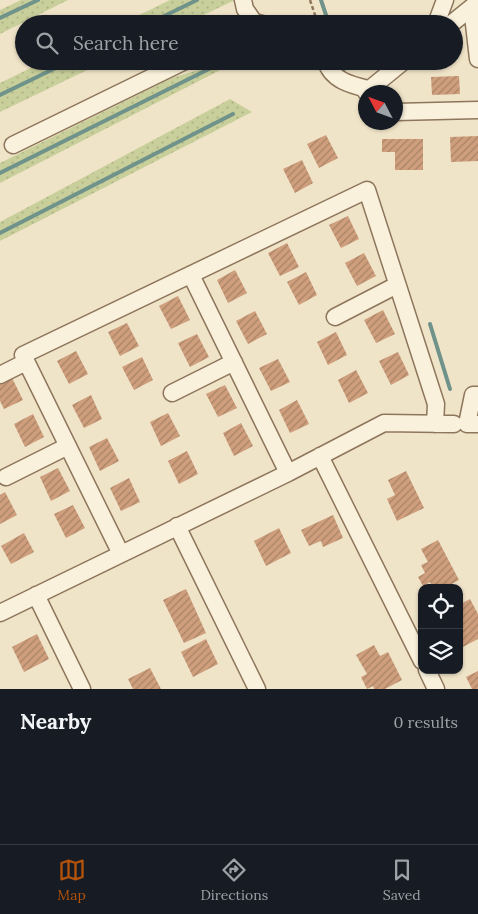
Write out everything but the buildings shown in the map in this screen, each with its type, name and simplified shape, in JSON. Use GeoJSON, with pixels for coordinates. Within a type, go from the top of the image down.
{"type":"FeatureCollection","features":[{"type":"Feature","properties":{"kind":"street"},"geometry":{"type":"LineString","coordinates":[[243,0],[249,15]]}},
{"type":"Feature","properties":{"kind":"street"},"geometry":{"type":"LineString","coordinates":[[439,15],[444,0]]}},
{"type":"Feature","properties":{"kind":"street"},"geometry":{"type":"LineString","coordinates":[[462,15],[475,4]]}},
{"type":"Feature","properties":{"kind":"street"},"geometry":{"type":"LineString","coordinates":[[475,4],[478,58]]}},
{"type":"Feature","properties":{"kind":"street"},"geometry":{"type":"LineString","coordinates":[[13,145],[167,70]]}},
{"type":"Feature","properties":{"kind":"street"},"geometry":{"type":"LineString","coordinates":[[329,70],[347,84],[358,88]]}},
{"type":"Feature","properties":{"kind":"street"},"geometry":{"type":"LineString","coordinates":[[374,85],[393,70]]}},
{"type":"Feature","properties":{"kind":"street"},"geometry":{"type":"LineString","coordinates":[[403,112],[478,110]]}},
{"type":"Feature","properties":{"kind":"street"},"geometry":{"type":"LineString","coordinates":[[121,554],[23,355],[367,190],[436,404],[435,424]]}},
{"type":"Feature","properties":{"kind":"street"},"geometry":{"type":"LineString","coordinates":[[191,275],[288,473]]}},
{"type":"Feature","properties":{"kind":"street"},"geometry":{"type":"LineString","coordinates":[[335,317],[397,285]]}},
{"type":"Feature","properties":{"kind":"street"},"geometry":{"type":"LineString","coordinates":[[0,375],[26,362]]}},
{"type":"Feature","properties":{"kind":"street"},"geometry":{"type":"LineString","coordinates":[[172,393],[234,362]]}},
{"type":"Feature","properties":{"kind":"street"},"geometry":{"type":"LineString","coordinates":[[478,395],[472,395],[467,424],[478,424]]}},
{"type":"Feature","properties":{"kind":"street"},"geometry":{"type":"LineString","coordinates":[[0,613],[288,473],[384,423],[454,424]]}},
{"type":"Feature","properties":{"kind":"street"},"geometry":{"type":"LineString","coordinates":[[6,477],[68,446]]}},
{"type":"Feature","properties":{"kind":"street"},"geometry":{"type":"LineString","coordinates":[[320,456],[418,652]]}},
{"type":"Feature","properties":{"kind":"street"},"geometry":{"type":"LineString","coordinates":[[177,526],[256,689]]}},
{"type":"Feature","properties":{"kind":"street"},"geometry":{"type":"LineString","coordinates":[[36,596],[82,689]]}},
{"type":"Feature","properties":{"kind":"street"},"geometry":{"type":"LineString","coordinates":[[429,674],[436,689]]}},
{"type":"Feature","properties":{"kind":"path"},"geometry":{"type":"LineString","coordinates":[[310,0],[315,15]]}},
{"type":"Feature","properties":{"kind":"green space"},"geometry":{"type":"Polygon","coordinates":[[[21,0],[68,0],[38,15],[15,15],[15,26],[0,34],[0,10],[21,0]]]}},
{"type":"Feature","properties":{"kind":"green space"},"geometry":{"type":"Polygon","coordinates":[[[170,0],[235,0],[204,15],[139,15],[170,0]]]}},
{"type":"Feature","properties":{"kind":"green space"},"geometry":{"type":"Polygon","coordinates":[[[27,70],[87,70],[0,112],[0,83],[27,70]]]}},
{"type":"Feature","properties":{"kind":"green space"},"geometry":{"type":"Polygon","coordinates":[[[199,70],[220,70],[0,183],[0,163],[174,77],[199,70]]]}},
{"type":"Feature","properties":{"kind":"green space"},"geometry":{"type":"Polygon","coordinates":[[[230,99],[252,112],[0,241],[0,222],[230,99]]]}},
{"type":"Feature","properties":{"kind":"waterway"},"geometry":{"type":"LineString","coordinates":[[0,18],[38,0]]}},
{"type":"Feature","properties":{"kind":"waterway"},"geometry":{"type":"LineString","coordinates":[[166,15],[197,0]]}},
{"type":"Feature","properties":{"kind":"waterway"},"geometry":{"type":"LineString","coordinates":[[321,0],[326,15]]}},
{"type":"Feature","properties":{"kind":"waterway"},"geometry":{"type":"LineString","coordinates":[[0,95],[51,70]]}},
{"type":"Feature","properties":{"kind":"waterway"},"geometry":{"type":"LineString","coordinates":[[0,173],[207,70]]}},
{"type":"Feature","properties":{"kind":"waterway"},"geometry":{"type":"LineString","coordinates":[[0,233],[233,114]]}},
{"type":"Feature","properties":{"kind":"waterway"},"geometry":{"type":"LineString","coordinates":[[430,324],[450,389]]}}]}
